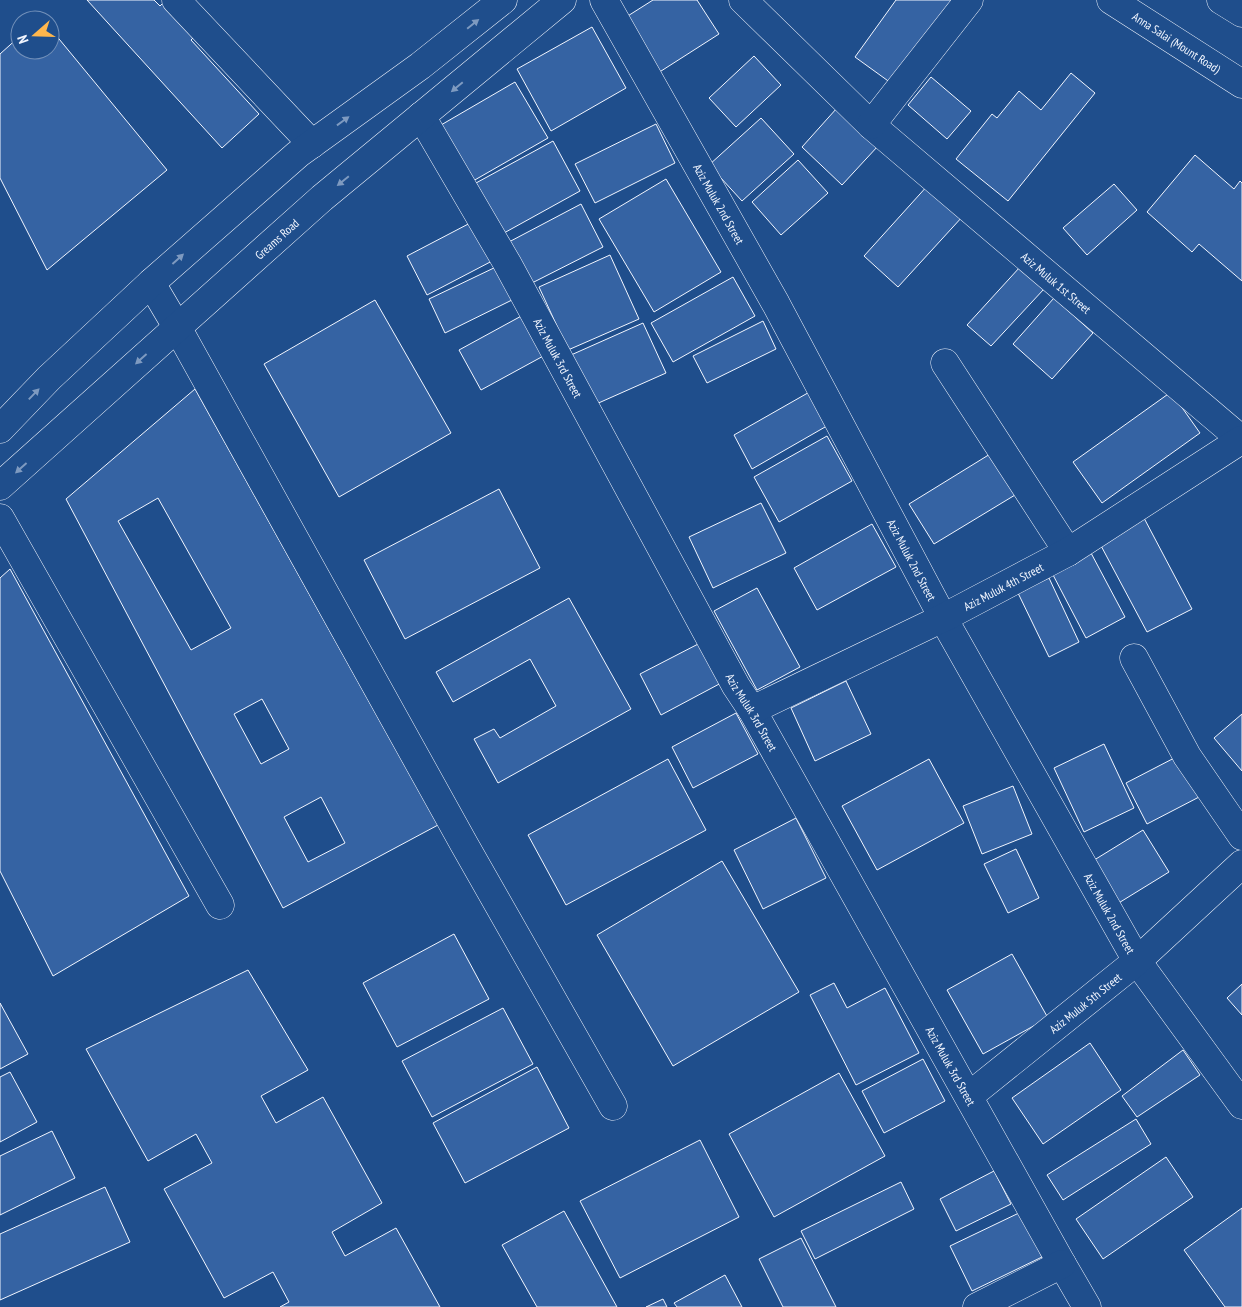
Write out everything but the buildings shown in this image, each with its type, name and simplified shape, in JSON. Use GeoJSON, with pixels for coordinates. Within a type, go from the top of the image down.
{"type":"FeatureCollection","features":[{"type":"Feature","properties":{"kind":"street"},"geometry":{"type":"LineString","coordinates":[[176,0],[312,144]]}},
{"type":"Feature","properties":{"kind":"street"},"geometry":{"type":"LineString","coordinates":[[0,429],[49,378],[151,283],[283,167],[420,66],[503,0]]}},
{"type":"Feature","properties":{"kind":"street","name":"Greams Road"},"geometry":{"type":"LineString","coordinates":[[0,486],[322,198],[562,0]]}},
{"type":"Feature","properties":{"kind":"street","name":"Aziz Muluk 2nd Street"},"geometry":{"type":"LineString","coordinates":[[604,0],[776,304],[943,618],[1137,961],[1242,1105]]}},
{"type":"Feature","properties":{"kind":"street","name":"Aziz Muluk 1st Street"},"geometry":{"type":"LineString","coordinates":[[743,0],[871,125],[1241,440]]}},
{"type":"Feature","properties":{"kind":"street"},"geometry":{"type":"LineString","coordinates":[[871,125],[970,0]]}},
{"type":"Feature","properties":{"kind":"street","name":"Anna Salai (Mount Road)"},"geometry":{"type":"LineString","coordinates":[[1111,0],[1242,84]]}},
{"type":"Feature","properties":{"kind":"street"},"geometry":{"type":"LineString","coordinates":[[1221,0],[1242,13]]}},
{"type":"Feature","properties":{"kind":"street","name":"Aziz Muluk 3rd Street"},"geometry":{"type":"LineString","coordinates":[[421,116],[507,263],[736,686],[752,710],[1087,1307]]}},
{"type":"Feature","properties":{"kind":"street"},"geometry":{"type":"LineString","coordinates":[[151,283],[177,326],[468,853],[613,1106]]}},
{"type":"Feature","properties":{"kind":"street"},"geometry":{"type":"LineString","coordinates":[[945,362],[1068,552]]}},
{"type":"Feature","properties":{"kind":"street","name":"Aziz Muluk 4th Street"},"geometry":{"type":"LineString","coordinates":[[752,710],[943,618],[1068,552],[1241,440]]}},
{"type":"Feature","properties":{"kind":"street"},"geometry":{"type":"LineString","coordinates":[[0,518],[220,905]]}},
{"type":"Feature","properties":{"kind":"street"},"geometry":{"type":"LineString","coordinates":[[1134,658],[1187,756],[1242,836]]}},
{"type":"Feature","properties":{"kind":"street","name":"Aziz Muluk 5th Street"},"geometry":{"type":"LineString","coordinates":[[969,1096],[1137,961],[1242,864]]}},
{"type":"Feature","properties":{"kind":"street"},"geometry":{"type":"LineString","coordinates":[[977,1307],[1062,1264]]}}]}
